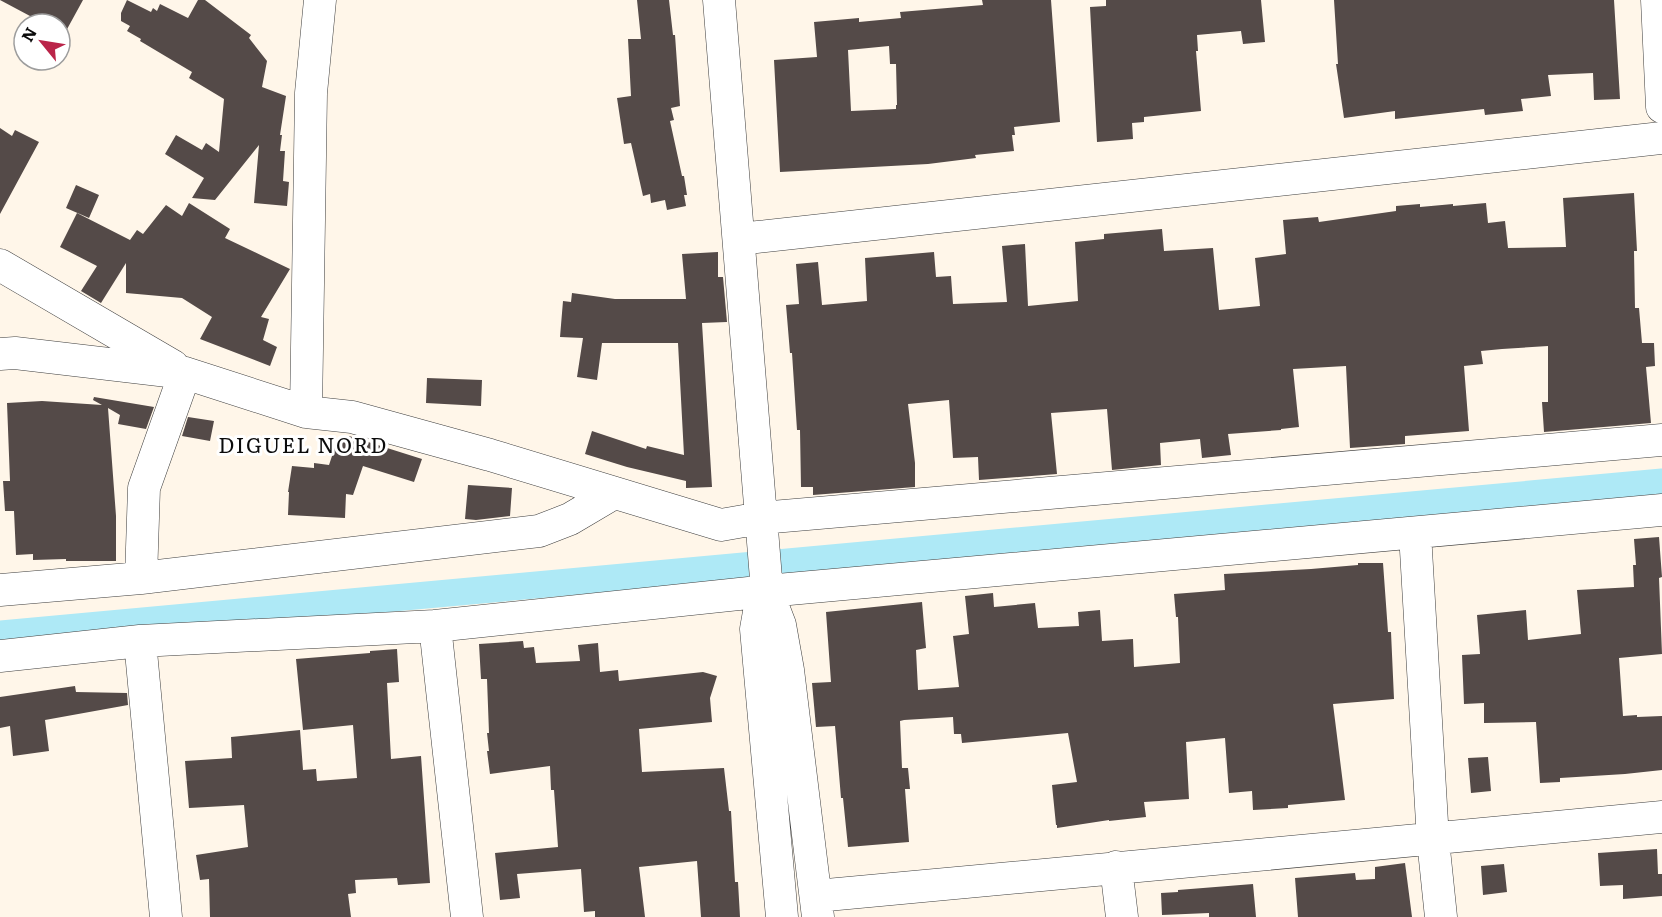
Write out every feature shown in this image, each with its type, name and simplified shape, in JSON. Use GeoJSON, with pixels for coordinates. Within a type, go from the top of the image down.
{"type":"FeatureCollection","features":[{"type":"Feature","properties":{"kind":"street"},"geometry":{"type":"LineString","coordinates":[[306,412],[311,93],[320,0]]}},
{"type":"Feature","properties":{"kind":"street"},"geometry":{"type":"LineString","coordinates":[[719,0],[767,584],[780,625],[786,658],[817,906],[1116,867],[1433,840],[1662,817]]}},
{"type":"Feature","properties":{"kind":"street"},"geometry":{"type":"LineString","coordinates":[[1657,0],[1662,107]]}},
{"type":"Feature","properties":{"kind":"street"},"geometry":{"type":"LineString","coordinates":[[739,239],[1662,138]]}},
{"type":"Feature","properties":{"kind":"street"},"geometry":{"type":"LineString","coordinates":[[0,265],[184,373]]}},
{"type":"Feature","properties":{"kind":"street"},"geometry":{"type":"LineString","coordinates":[[0,354],[15,353],[184,373],[306,412],[352,417],[490,455],[721,525],[762,530],[1662,440]]}},
{"type":"Feature","properties":{"kind":"street"},"geometry":{"type":"LineString","coordinates":[[141,578],[144,488],[184,373]]}},
{"type":"Feature","properties":{"kind":"street"},"geometry":{"type":"LineString","coordinates":[[0,590],[141,578],[539,531],[570,519],[614,493]]}},
{"type":"Feature","properties":{"kind":"street"},"geometry":{"type":"LineString","coordinates":[[0,656],[140,641],[435,626],[767,584],[1415,533],[1662,510]]}},
{"type":"Feature","properties":{"kind":"street"},"geometry":{"type":"LineString","coordinates":[[1415,533],[1433,840],[1441,917]]}},
{"type":"Feature","properties":{"kind":"street"},"geometry":{"type":"LineString","coordinates":[[767,584],[756,629],[782,917]]}},
{"type":"Feature","properties":{"kind":"street"},"geometry":{"type":"LineString","coordinates":[[435,626],[467,917]]}},
{"type":"Feature","properties":{"kind":"street"},"geometry":{"type":"LineString","coordinates":[[140,641],[166,917]]}},
{"type":"Feature","properties":{"kind":"street"},"geometry":{"type":"LineString","coordinates":[[1116,867],[1122,917]]}},
{"type":"Feature","properties":{"kind":"building"},"geometry":{"type":"Polygon","coordinates":[[[0,0],[83,0],[72,20],[72,12],[22,12],[0,0]]]}},
{"type":"Feature","properties":{"kind":"building"},"geometry":{"type":"Polygon","coordinates":[[[127,0],[151,12],[153,8],[157,11],[160,4],[188,18],[198,0],[205,0],[251,35],[249,38],[267,61],[262,87],[286,96],[280,151],[285,151],[283,181],[289,182],[287,206],[254,203],[259,145],[215,200],[192,198],[204,178],[165,154],[176,135],[202,150],[206,143],[219,152],[224,99],[189,78],[192,72],[127,31],[130,26],[121,21],[121,13],[127,0]]]}},
{"type":"Feature","properties":{"kind":"building"},"geometry":{"type":"Polygon","coordinates":[[[637,0],[669,0],[673,35],[675,35],[680,106],[671,108],[674,120],[670,121],[687,195],[684,195],[686,206],[667,210],[665,200],[651,203],[650,194],[643,196],[631,143],[624,144],[617,98],[631,96],[628,39],[641,39],[637,0]]]}},
{"type":"Feature","properties":{"kind":"building"},"geometry":{"type":"Polygon","coordinates":[[[982,0],[1051,0],[1060,122],[1014,127],[1015,135],[1012,135],[1014,151],[975,155],[976,158],[928,164],[780,172],[774,60],[817,57],[814,22],[859,18],[859,22],[901,18],[900,12],[983,5],[982,0]],[[889,46],[848,50],[851,111],[896,109],[896,64],[890,64],[889,46]]]}},
{"type":"Feature","properties":{"kind":"building"},"geometry":{"type":"Polygon","coordinates":[[[1106,0],[1261,0],[1265,42],[1243,44],[1241,31],[1197,35],[1198,51],[1196,51],[1201,111],[1144,117],[1144,122],[1132,123],[1133,139],[1097,142],[1090,7],[1106,6],[1106,0]]]}},
{"type":"Feature","properties":{"kind":"building"},"geometry":{"type":"Polygon","coordinates":[[[1334,0],[1614,0],[1620,99],[1594,100],[1593,73],[1548,75],[1551,96],[1521,99],[1523,111],[1485,115],[1484,109],[1395,119],[1395,111],[1344,118],[1336,64],[1338,64],[1334,0]]]}},
{"type":"Feature","properties":{"kind":"building"},"geometry":{"type":"Polygon","coordinates":[[[0,128],[12,136],[15,130],[39,142],[0,214],[0,128]]]}},
{"type":"Feature","properties":{"kind":"building"},"geometry":{"type":"Polygon","coordinates":[[[76,185],[99,195],[89,218],[66,208],[76,185]]]}},
{"type":"Feature","properties":{"kind":"building"},"geometry":{"type":"Polygon","coordinates":[[[1634,193],[1637,251],[1634,251],[1635,308],[1639,308],[1642,343],[1654,343],[1655,366],[1646,367],[1651,423],[1544,432],[1542,402],[1548,402],[1548,346],[1502,349],[1481,351],[1483,364],[1464,366],[1469,431],[1405,436],[1405,444],[1350,448],[1346,366],[1293,369],[1299,427],[1228,434],[1231,455],[1202,458],[1200,439],[1160,443],[1161,465],[1112,470],[1107,409],[1051,413],[1057,474],[979,480],[978,457],[953,458],[949,400],[908,404],[915,463],[915,487],[813,495],[813,487],[801,487],[800,430],[797,430],[786,305],[799,304],[796,264],[818,262],[822,305],[867,301],[865,258],[934,252],[936,277],[951,276],[953,304],[1007,302],[1002,246],[1025,244],[1028,306],[1078,301],[1075,242],[1104,239],[1104,234],[1162,229],[1164,251],[1213,248],[1219,310],[1260,306],[1255,258],[1286,254],[1283,220],[1318,217],[1319,222],[1396,211],[1396,206],[1420,204],[1420,207],[1453,204],[1453,206],[1486,203],[1488,223],[1505,221],[1508,248],[1566,247],[1563,198],[1634,193]]]}},
{"type":"Feature","properties":{"kind":"building"},"geometry":{"type":"Polygon","coordinates":[[[189,203],[230,229],[225,238],[290,269],[261,317],[269,319],[263,340],[277,347],[270,366],[200,339],[212,317],[182,298],[126,293],[126,263],[101,303],[81,291],[97,266],[60,247],[77,213],[130,240],[137,230],[143,234],[166,205],[182,216],[189,203]]]}},
{"type":"Feature","properties":{"kind":"building"},"geometry":{"type":"Polygon","coordinates":[[[718,252],[718,277],[723,277],[727,322],[702,323],[712,487],[686,488],[686,481],[585,454],[592,431],[646,449],[647,446],[684,455],[678,343],[602,343],[597,380],[577,377],[583,338],[560,337],[563,301],[571,302],[572,293],[615,299],[686,299],[682,254],[718,252]]]}},
{"type":"Feature","properties":{"kind":"building"},"geometry":{"type":"Polygon","coordinates":[[[427,378],[482,380],[481,406],[426,403],[427,378]]]}},
{"type":"Feature","properties":{"kind":"building"},"geometry":{"type":"Polygon","coordinates":[[[94,397],[154,407],[146,429],[118,424],[120,415],[108,408],[116,516],[116,561],[33,560],[33,554],[16,555],[14,511],[5,511],[3,481],[10,481],[7,403],[42,401],[102,405],[93,400],[94,397]]]}},
{"type":"Feature","properties":{"kind":"building"},"geometry":{"type":"Polygon","coordinates":[[[188,417],[214,421],[210,441],[182,436],[188,417]]]}},
{"type":"Feature","properties":{"kind":"building"},"geometry":{"type":"Polygon","coordinates":[[[349,436],[422,459],[414,482],[363,466],[353,495],[346,494],[345,518],[288,515],[288,492],[292,466],[314,468],[314,463],[329,465],[338,438],[348,442],[349,436]]]}},
{"type":"Feature","properties":{"kind":"building"},"geometry":{"type":"Polygon","coordinates":[[[468,485],[512,488],[510,516],[465,519],[468,485]]]}},
{"type":"Feature","properties":{"kind":"building"},"geometry":{"type":"Polygon","coordinates":[[[1659,537],[1662,577],[1659,578],[1662,654],[1619,658],[1623,716],[1662,716],[1662,770],[1560,778],[1560,782],[1540,783],[1536,722],[1484,723],[1484,703],[1464,704],[1462,655],[1480,654],[1477,615],[1526,610],[1528,640],[1581,634],[1577,590],[1634,587],[1633,565],[1636,565],[1634,539],[1659,537]]]}},
{"type":"Feature","properties":{"kind":"building"},"geometry":{"type":"Polygon","coordinates":[[[1358,563],[1383,563],[1388,632],[1391,632],[1394,699],[1333,704],[1345,800],[1253,810],[1252,791],[1229,793],[1225,738],[1186,742],[1189,799],[1144,802],[1146,817],[1057,828],[1052,785],[1077,782],[1068,733],[962,743],[961,734],[954,734],[953,717],[904,720],[900,721],[902,768],[908,768],[910,789],[905,789],[909,842],[848,847],[835,726],[816,727],[812,683],[831,682],[826,612],[922,602],[926,648],[916,650],[918,690],[959,687],[953,636],[969,634],[965,596],[993,593],[994,607],[1035,603],[1038,628],[1079,626],[1078,612],[1100,610],[1102,641],[1133,639],[1134,667],[1180,663],[1178,617],[1176,617],[1174,594],[1225,590],[1224,574],[1311,569],[1358,565],[1358,563]]]}},
{"type":"Feature","properties":{"kind":"building"},"geometry":{"type":"Polygon","coordinates":[[[523,641],[524,648],[534,647],[536,663],[580,661],[578,645],[598,643],[600,672],[618,670],[619,681],[703,672],[717,676],[710,698],[712,722],[639,729],[642,772],[724,768],[729,811],[731,811],[735,882],[738,882],[740,917],[701,917],[697,861],[639,867],[645,917],[595,917],[595,911],[584,912],[581,869],[517,874],[520,898],[500,900],[495,853],[558,847],[550,766],[490,774],[487,751],[489,751],[487,733],[489,733],[487,679],[481,679],[479,644],[523,641]]]}},
{"type":"Feature","properties":{"kind":"building"},"geometry":{"type":"Polygon","coordinates":[[[397,649],[399,682],[387,683],[391,759],[421,756],[430,883],[398,885],[397,878],[355,880],[356,893],[348,894],[351,917],[210,917],[209,879],[200,880],[196,855],[248,847],[244,805],[189,808],[185,761],[232,758],[231,737],[300,730],[303,770],[316,769],[317,781],[357,778],[353,725],[303,730],[296,659],[397,649]]]}},
{"type":"Feature","properties":{"kind":"building"},"geometry":{"type":"Polygon","coordinates":[[[75,686],[76,692],[127,693],[128,705],[45,720],[49,751],[13,756],[10,726],[0,728],[0,697],[75,686]]]}},
{"type":"Feature","properties":{"kind":"building"},"geometry":{"type":"Polygon","coordinates":[[[1488,757],[1491,791],[1471,793],[1468,758],[1488,757]]]}},
{"type":"Feature","properties":{"kind":"building"},"geometry":{"type":"Polygon","coordinates":[[[1657,849],[1658,874],[1662,874],[1662,896],[1623,899],[1623,885],[1600,886],[1598,853],[1657,849]]]}},
{"type":"Feature","properties":{"kind":"building"},"geometry":{"type":"Polygon","coordinates":[[[1405,863],[1412,917],[1298,917],[1295,878],[1355,873],[1356,880],[1375,879],[1375,867],[1405,863]]]}},
{"type":"Feature","properties":{"kind":"building"},"geometry":{"type":"Polygon","coordinates":[[[1504,864],[1507,892],[1483,895],[1481,866],[1504,864]]]}},
{"type":"Feature","properties":{"kind":"building"},"geometry":{"type":"Polygon","coordinates":[[[1253,884],[1256,917],[1209,917],[1209,913],[1162,915],[1161,893],[1253,884]]]}},
{"type":"Feature","properties":{"kind":"waterway"},"geometry":{"type":"LineString","coordinates":[[0,634],[1662,482]]}},
{"type":"Feature","properties":{"kind":"district","name":"DIGUEL NORD"},"geometry":{"type":"Point","coordinates":[303,446]}}]}
